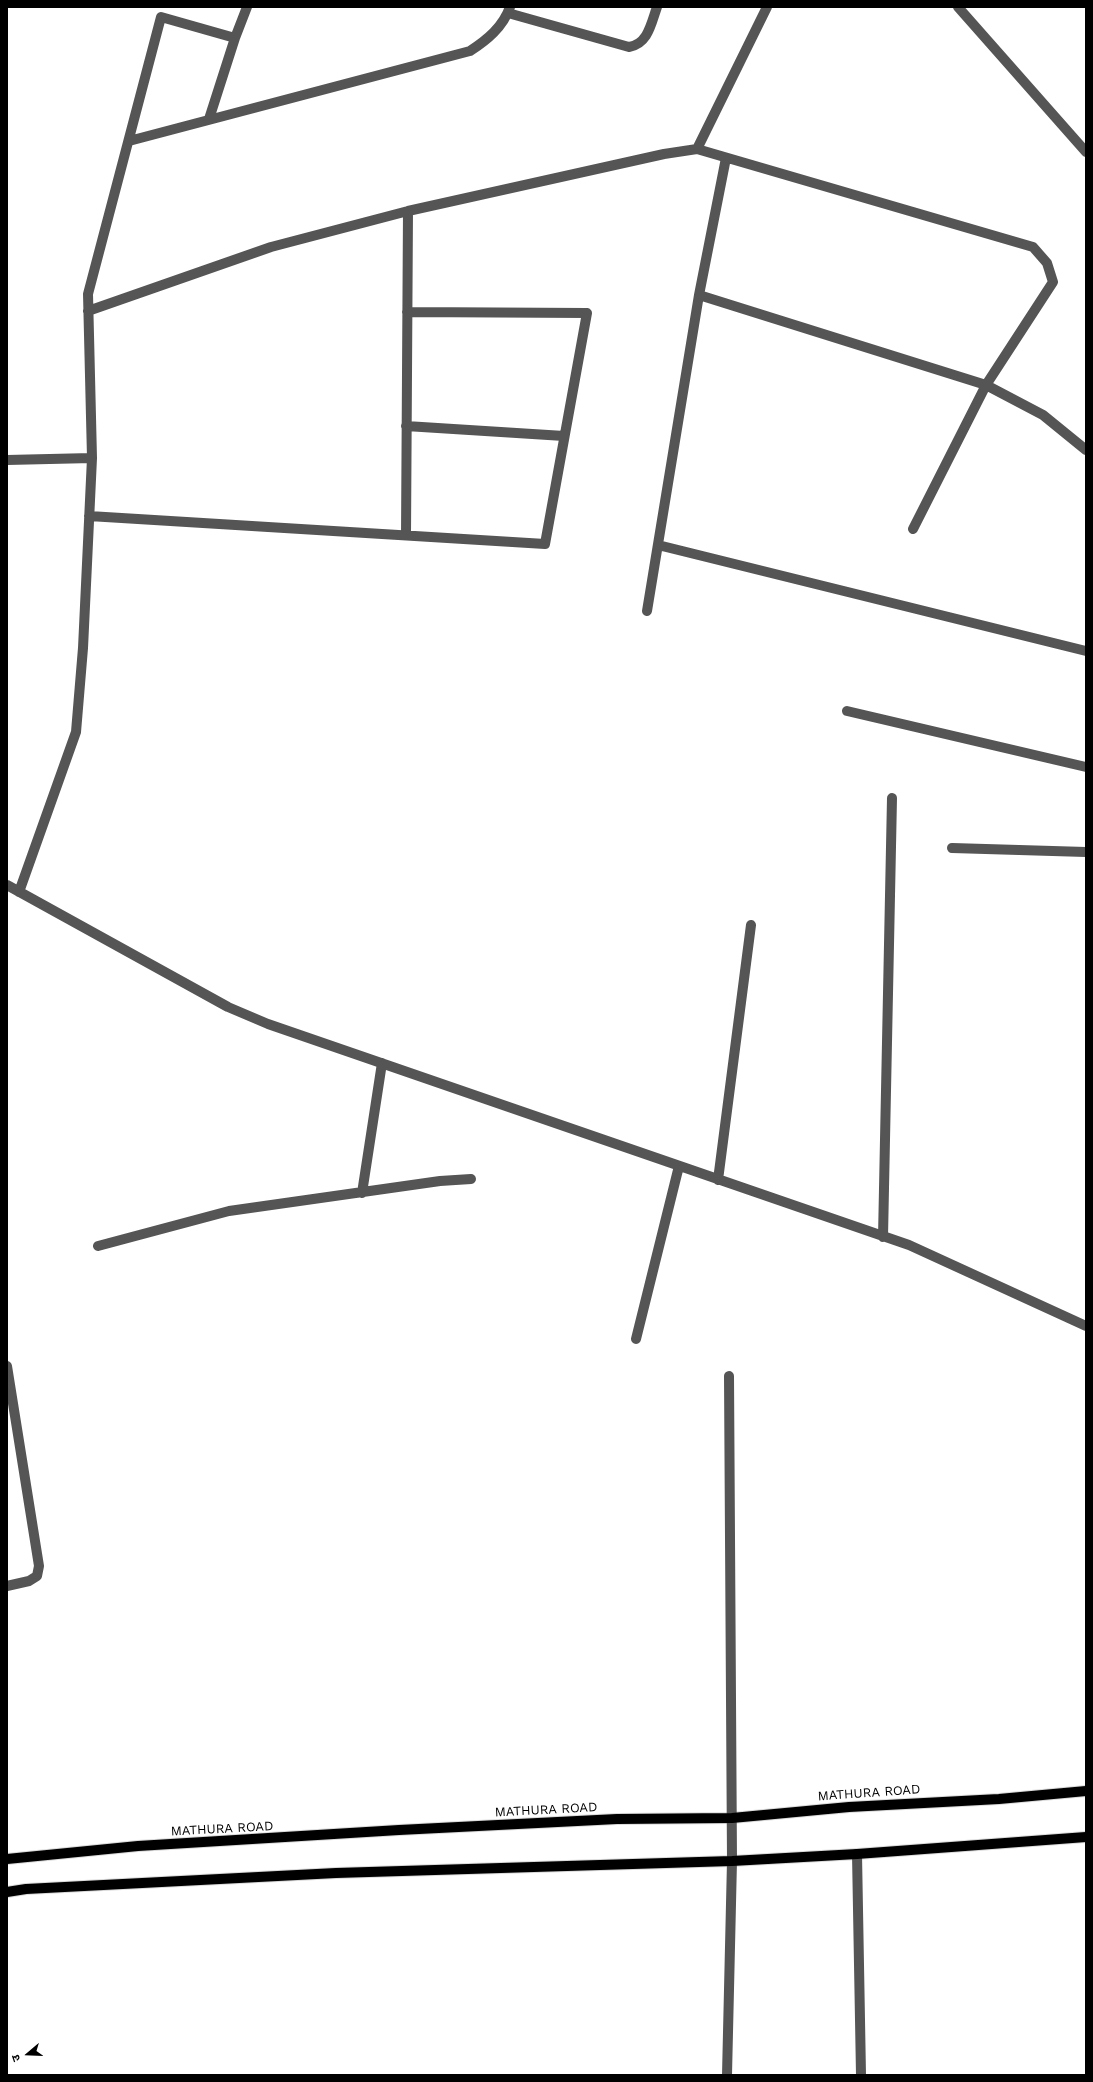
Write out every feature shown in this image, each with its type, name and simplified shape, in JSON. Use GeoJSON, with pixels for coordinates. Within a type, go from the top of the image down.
{"type":"FeatureCollection","features":[{"type":"Feature","properties":{"kind":"main road","name":"MATHURA ROAD"},"geometry":{"type":"LineString","coordinates":[[7,1859],[138,1846],[398,1830],[617,1819],[732,1818],[849,1807],[999,1799],[1086,1791]]}},
{"type":"Feature","properties":{"kind":"main road"},"geometry":{"type":"LineString","coordinates":[[7,1892],[26,1889],[336,1873],[732,1861],[857,1854],[1086,1836]]}},
{"type":"Feature","properties":{"kind":"street"},"geometry":{"type":"LineString","coordinates":[[209,119],[235,38],[247,7]]}},
{"type":"Feature","properties":{"kind":"street"},"geometry":{"type":"LineString","coordinates":[[128,141],[470,51],[489,39],[509,10],[628,46],[636,45],[645,39],[657,7]]}},
{"type":"Feature","properties":{"kind":"street"},"geometry":{"type":"LineString","coordinates":[[697,149],[767,7]]}},
{"type":"Feature","properties":{"kind":"street"},"geometry":{"type":"LineString","coordinates":[[958,7],[1086,152]]}},
{"type":"Feature","properties":{"kind":"street"},"geometry":{"type":"LineString","coordinates":[[19,892],[76,732],[83,648],[92,458],[88,294],[161,17],[235,38]]}},
{"type":"Feature","properties":{"kind":"street"},"geometry":{"type":"LineString","coordinates":[[88,311],[271,247],[408,211],[664,154],[697,149],[1033,247],[1047,263],[1053,282],[986,385],[913,529]]}},
{"type":"Feature","properties":{"kind":"street"},"geometry":{"type":"LineString","coordinates":[[646,611],[699,295],[726,158]]}},
{"type":"Feature","properties":{"kind":"street"},"geometry":{"type":"LineString","coordinates":[[406,535],[408,211]]}},
{"type":"Feature","properties":{"kind":"street"},"geometry":{"type":"LineString","coordinates":[[699,295],[986,385],[1043,415],[1086,450]]}},
{"type":"Feature","properties":{"kind":"street"},"geometry":{"type":"LineString","coordinates":[[89,516],[545,544],[587,313],[408,312]]}},
{"type":"Feature","properties":{"kind":"street"},"geometry":{"type":"LineString","coordinates":[[406,426],[564,436]]}},
{"type":"Feature","properties":{"kind":"street"},"geometry":{"type":"LineString","coordinates":[[7,460],[92,458]]}},
{"type":"Feature","properties":{"kind":"street"},"geometry":{"type":"LineString","coordinates":[[658,545],[1086,651]]}},
{"type":"Feature","properties":{"kind":"street"},"geometry":{"type":"LineString","coordinates":[[847,711],[1086,767]]}},
{"type":"Feature","properties":{"kind":"street"},"geometry":{"type":"LineString","coordinates":[[883,1237],[892,798]]}},
{"type":"Feature","properties":{"kind":"street"},"geometry":{"type":"LineString","coordinates":[[952,848],[1086,852]]}},
{"type":"Feature","properties":{"kind":"street"},"geometry":{"type":"LineString","coordinates":[[7,885],[228,1007],[268,1024],[909,1245],[1086,1326]]}},
{"type":"Feature","properties":{"kind":"street"},"geometry":{"type":"LineString","coordinates":[[718,1180],[751,925]]}},
{"type":"Feature","properties":{"kind":"street"},"geometry":{"type":"LineString","coordinates":[[362,1193],[382,1063]]}},
{"type":"Feature","properties":{"kind":"street"},"geometry":{"type":"LineString","coordinates":[[636,1339],[679,1166]]}},
{"type":"Feature","properties":{"kind":"street"},"geometry":{"type":"LineString","coordinates":[[98,1246],[229,1211],[471,1179]]}},
{"type":"Feature","properties":{"kind":"street"},"geometry":{"type":"LineString","coordinates":[[7,1366],[39,1566],[37,1576],[29,1581],[7,1586]]}},
{"type":"Feature","properties":{"kind":"street"},"geometry":{"type":"LineString","coordinates":[[727,2075],[732,1861],[729,1376]]}},
{"type":"Feature","properties":{"kind":"street"},"geometry":{"type":"LineString","coordinates":[[857,1854],[861,2075]]}}]}
